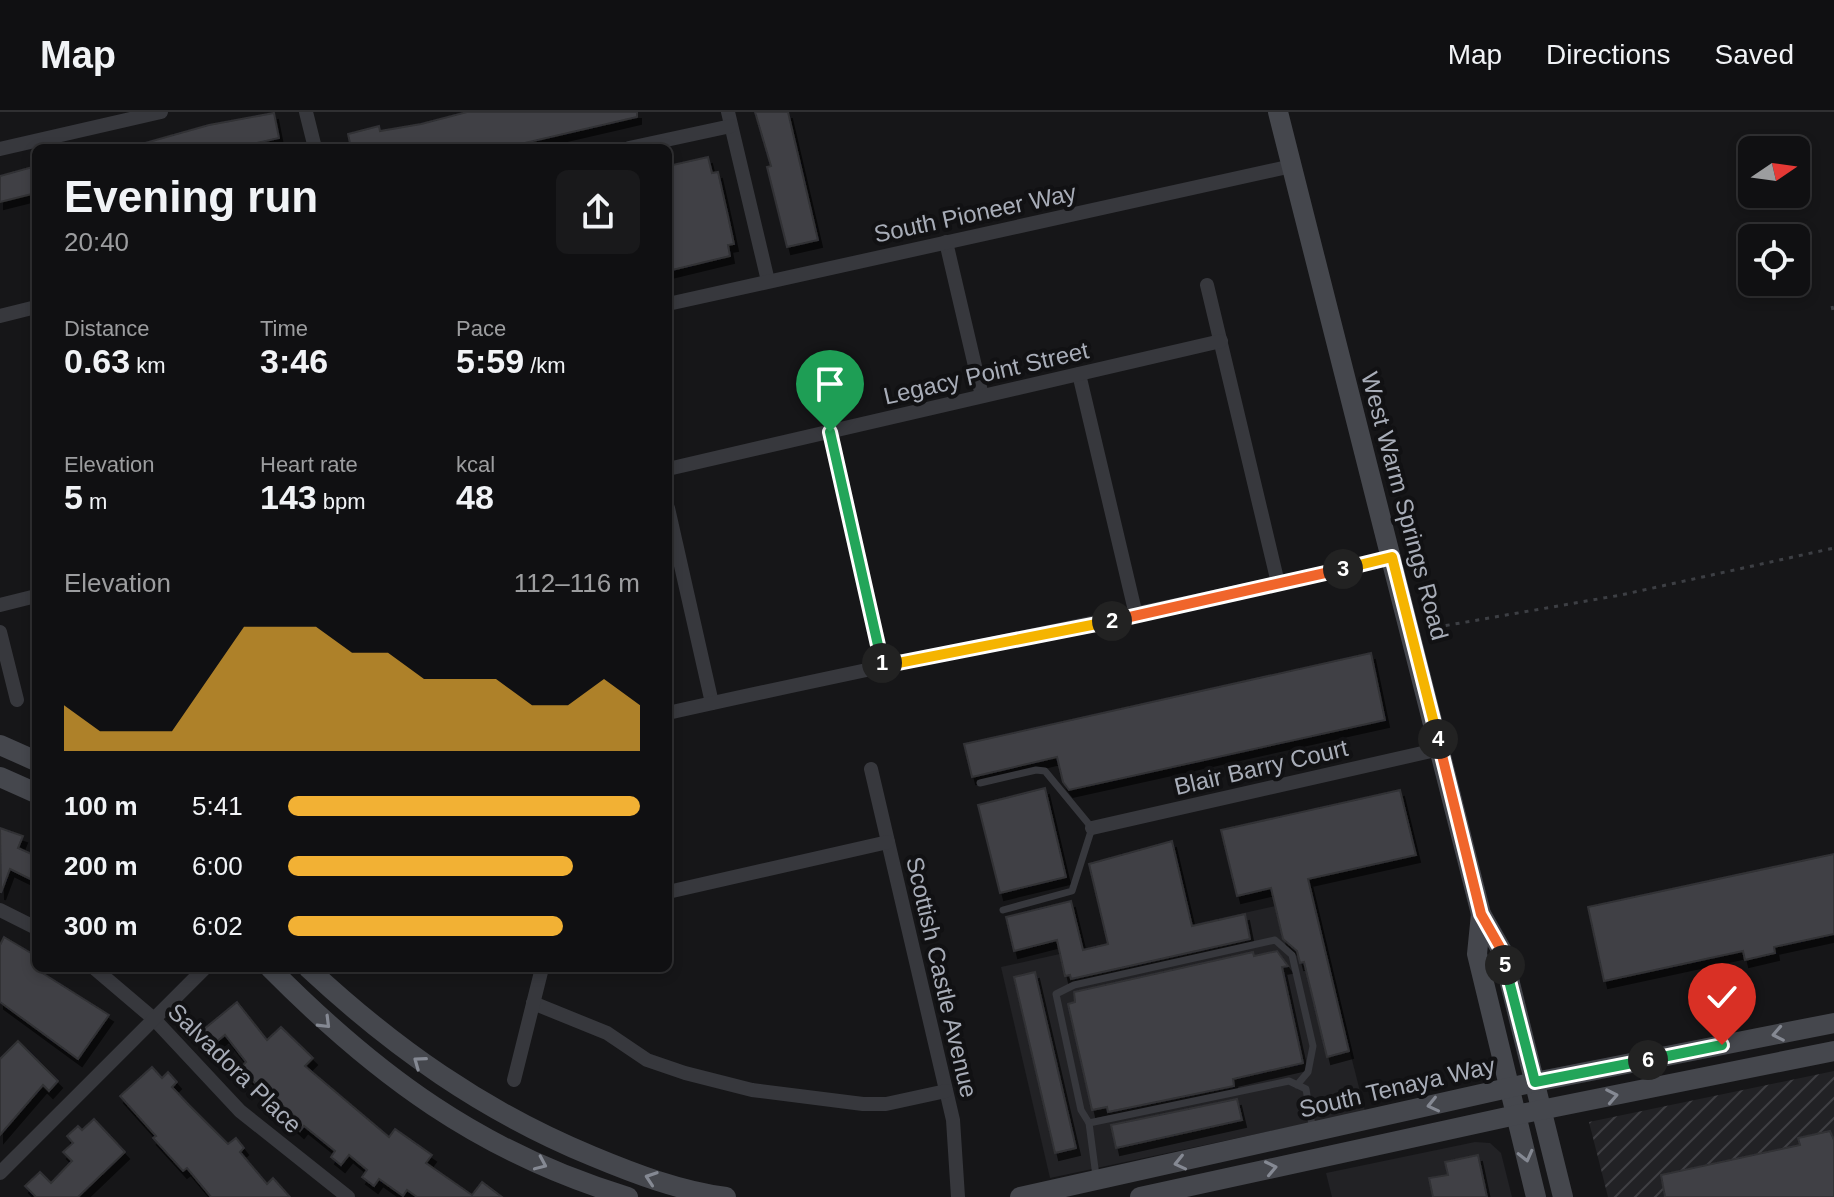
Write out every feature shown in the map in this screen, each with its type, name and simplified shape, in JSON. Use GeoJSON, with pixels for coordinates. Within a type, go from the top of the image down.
{"type":"FeatureCollection","features":[{"type":"Feature","properties":{"kind":"street"},"geometry":{"type":"LineString","coordinates":[[0,149],[103,118],[161,112]]}},
{"type":"Feature","properties":{"kind":"street"},"geometry":{"type":"LineString","coordinates":[[306,112],[314,144]]}},
{"type":"Feature","properties":{"kind":"street","name":"West Warm Springs Road"},"geometry":{"type":"LineString","coordinates":[[1278,112],[1481,914],[1502,951],[1563,1197]]}},
{"type":"Feature","properties":{"kind":"street"},"geometry":{"type":"LineString","coordinates":[[643,144],[729,119],[768,281]]}},
{"type":"Feature","properties":{"kind":"street","name":"South Pioneer Way"},"geometry":{"type":"LineString","coordinates":[[672,303],[1292,166]]}},
{"type":"Feature","properties":{"kind":"street"},"geometry":{"type":"LineString","coordinates":[[946,242],[982,396]]}},
{"type":"Feature","properties":{"kind":"street"},"geometry":{"type":"LineString","coordinates":[[1207,285],[1278,583]]}},
{"type":"Feature","properties":{"kind":"street"},"geometry":{"type":"LineString","coordinates":[[0,316],[32,308]]}},
{"type":"Feature","properties":{"kind":"street","name":"Legacy Point Street"},"geometry":{"type":"LineString","coordinates":[[672,468],[1221,341]]}},
{"type":"Feature","properties":{"kind":"street"},"geometry":{"type":"LineString","coordinates":[[1079,374],[1136,615]]}},
{"type":"Feature","properties":{"kind":"street"},"geometry":{"type":"LineString","coordinates":[[830,432],[883,666]]}},
{"type":"Feature","properties":{"kind":"street"},"geometry":{"type":"LineString","coordinates":[[672,526],[712,703]]}},
{"type":"Feature","properties":{"kind":"street"},"geometry":{"type":"LineString","coordinates":[[672,712],[1323,573]]}},
{"type":"Feature","properties":{"kind":"street"},"geometry":{"type":"LineString","coordinates":[[0,605],[32,597]]}},
{"type":"Feature","properties":{"kind":"street"},"geometry":{"type":"LineString","coordinates":[[0,632],[17,700]]}},
{"type":"Feature","properties":{"kind":"street"},"geometry":{"type":"LineString","coordinates":[[0,745],[32,759]]}},
{"type":"Feature","properties":{"kind":"street","name":"Blair Barry Court"},"geometry":{"type":"LineString","coordinates":[[1092,828],[1440,749]]}},
{"type":"Feature","properties":{"kind":"street","name":"Scottish Castle Avenue"},"geometry":{"type":"LineString","coordinates":[[871,769],[946,1091],[956,1144],[958,1197]]}},
{"type":"Feature","properties":{"kind":"street"},"geometry":{"type":"LineString","coordinates":[[0,777],[32,791]]}},
{"type":"Feature","properties":{"kind":"street"},"geometry":{"type":"LineString","coordinates":[[672,891],[888,842]]}},
{"type":"Feature","properties":{"kind":"street"},"geometry":{"type":"LineString","coordinates":[[0,910],[32,926]]}},
{"type":"Feature","properties":{"kind":"street","name":"West Warm Springs Road"},"geometry":{"type":"LineString","coordinates":[[1481,914],[1477,954],[1536,1197]]}},
{"type":"Feature","properties":{"kind":"street","name":"Salvadora Place"},"geometry":{"type":"LineString","coordinates":[[99,972],[154,1019],[240,1111],[348,1197]]}},
{"type":"Feature","properties":{"kind":"street"},"geometry":{"type":"LineString","coordinates":[[0,1173],[201,972]]}},
{"type":"Feature","properties":{"kind":"street"},"geometry":{"type":"LineString","coordinates":[[274,972],[333,1032],[409,1092],[491,1143],[601,1193],[628,1197]]}},
{"type":"Feature","properties":{"kind":"street"},"geometry":{"type":"LineString","coordinates":[[312,972],[392,1043],[459,1090],[512,1121],[614,1165],[700,1194],[726,1197]]}},
{"type":"Feature","properties":{"kind":"street"},"geometry":{"type":"LineString","coordinates":[[514,1080],[541,972]]}},
{"type":"Feature","properties":{"kind":"street"},"geometry":{"type":"LineString","coordinates":[[533,1003],[607,1033],[647,1060],[718,1083],[863,1104],[886,1104],[946,1091]]}},
{"type":"Feature","properties":{"kind":"street","name":"South Tenaya Way"},"geometry":{"type":"LineString","coordinates":[[1020,1197],[1535,1082],[1834,1023]]}},
{"type":"Feature","properties":{"kind":"street"},"geometry":{"type":"LineString","coordinates":[[1140,1197],[1516,1115],[1834,1051]]}},
{"type":"Feature","properties":{"kind":"street"},"geometry":{"type":"LineString","coordinates":[[601,1193],[614,1165]]}},
{"type":"Feature","properties":{"kind":"lane"},"geometry":{"type":"LineString","coordinates":[[1323,573],[1392,557]]}},
{"type":"Feature","properties":{"kind":"lane"},"geometry":{"type":"LineString","coordinates":[[980,783],[1036,770],[1045,771],[1092,828],[1072,891],[1003,910]]}},
{"type":"Feature","properties":{"kind":"lane"},"geometry":{"type":"LineString","coordinates":[[1097,1182],[1089,1123],[1081,1110],[1056,994],[1074,985],[1275,940],[1292,955],[1313,1046],[1308,1072],[1297,1085]]}},
{"type":"Feature","properties":{"kind":"lane"},"geometry":{"type":"LineString","coordinates":[[1089,1123],[1289,1081],[1306,1089],[1313,1133]]}},
{"type":"Feature","properties":{"kind":"path"},"geometry":{"type":"LineString","coordinates":[[1832,306],[1834,315]]}},
{"type":"Feature","properties":{"kind":"path"},"geometry":{"type":"LineString","coordinates":[[1411,631],[1621,595],[1834,548]]}},
{"type":"Feature","properties":{"kind":"shaded area"},"geometry":{"type":"Polygon","coordinates":[[[1311,898],[1365,1111],[1050,1178],[1001,967],[1311,898]]]}},
{"type":"Feature","properties":{"kind":"shaded area"},"geometry":{"type":"Polygon","coordinates":[[[1834,1071],[1834,1197],[1608,1197],[1589,1122],[1834,1071]]]}},
{"type":"Feature","properties":{"kind":"shaded area"},"geometry":{"type":"Polygon","coordinates":[[[1475,1142],[1490,1143],[1501,1153],[1512,1197],[1332,1197],[1326,1173],[1475,1142]]]}},
{"type":"Feature","properties":{"kind":"building"},"geometry":{"type":"Polygon","coordinates":[[[467,112],[637,112],[637,117],[520,144],[350,144],[348,134],[379,126],[380,131],[467,112]]]}},
{"type":"Feature","properties":{"kind":"building"},"geometry":{"type":"Polygon","coordinates":[[[755,112],[788,112],[818,240],[787,247],[767,167],[771,166],[755,112]]]}},
{"type":"Feature","properties":{"kind":"building"},"geometry":{"type":"Polygon","coordinates":[[[274,113],[279,138],[253,144],[145,144],[209,125],[274,113]]]}},
{"type":"Feature","properties":{"kind":"building"},"geometry":{"type":"Polygon","coordinates":[[[708,157],[712,173],[718,172],[734,244],[728,245],[730,256],[672,270],[672,165],[708,157]]]}},
{"type":"Feature","properties":{"kind":"building"},"geometry":{"type":"Polygon","coordinates":[[[32,167],[32,194],[0,202],[0,176],[32,167]]]}},
{"type":"Feature","properties":{"kind":"building"},"geometry":{"type":"Polygon","coordinates":[[[1371,653],[1385,720],[1069,790],[1063,782],[1057,757],[972,777],[964,744],[1371,653]]]}},
{"type":"Feature","properties":{"kind":"building"},"geometry":{"type":"Polygon","coordinates":[[[1045,788],[1066,877],[1000,893],[978,805],[1045,788]]]}},
{"type":"Feature","properties":{"kind":"building"},"geometry":{"type":"Polygon","coordinates":[[[1400,790],[1416,855],[1308,879],[1349,1051],[1327,1057],[1304,962],[1300,963],[1297,951],[1283,939],[1271,888],[1237,896],[1221,830],[1400,790]]]}},
{"type":"Feature","properties":{"kind":"building"},"geometry":{"type":"Polygon","coordinates":[[[0,828],[23,836],[18,848],[32,854],[32,880],[10,869],[1,893],[0,828]]]}},
{"type":"Feature","properties":{"kind":"building"},"geometry":{"type":"Polygon","coordinates":[[[1172,841],[1192,926],[1245,914],[1250,939],[1071,979],[1070,975],[1065,976],[1057,940],[1014,951],[1006,917],[1071,901],[1083,950],[1108,944],[1089,864],[1172,841]]]}},
{"type":"Feature","properties":{"kind":"building"},"geometry":{"type":"Polygon","coordinates":[[[1834,854],[1834,934],[1774,947],[1775,953],[1745,960],[1743,951],[1604,981],[1588,907],[1834,854]]]}},
{"type":"Feature","properties":{"kind":"building"},"geometry":{"type":"Polygon","coordinates":[[[4,937],[32,954],[32,972],[41,972],[109,1015],[78,1059],[0,1002],[0,945],[4,937]]]}},
{"type":"Feature","properties":{"kind":"building"},"geometry":{"type":"Polygon","coordinates":[[[1277,951],[1288,966],[1282,967],[1303,1063],[1233,1079],[1234,1086],[1108,1112],[1107,1107],[1092,1110],[1068,1004],[1075,1002],[1074,992],[1253,952],[1254,956],[1277,951]]]}},
{"type":"Feature","properties":{"kind":"building"},"geometry":{"type":"Polygon","coordinates":[[[1035,972],[1076,1148],[1055,1153],[1014,977],[1035,972]]]}},
{"type":"Feature","properties":{"kind":"building"},"geometry":{"type":"Polygon","coordinates":[[[237,1002],[267,1040],[281,1027],[313,1058],[305,1066],[389,1137],[395,1129],[432,1155],[426,1163],[472,1195],[482,1182],[502,1197],[417,1197],[407,1190],[403,1196],[379,1179],[374,1186],[362,1177],[367,1170],[349,1155],[341,1165],[331,1157],[335,1151],[304,1126],[300,1131],[290,1122],[294,1116],[274,1098],[267,1105],[257,1094],[261,1089],[240,1068],[246,1062],[225,1035],[209,1048],[198,1034],[237,1002]]]}},
{"type":"Feature","properties":{"kind":"building"},"geometry":{"type":"Polygon","coordinates":[[[18,1041],[58,1081],[49,1091],[43,1085],[0,1135],[0,1059],[18,1041]]]}},
{"type":"Feature","properties":{"kind":"building"},"geometry":{"type":"Polygon","coordinates":[[[152,1067],[162,1078],[168,1072],[177,1082],[172,1087],[189,1105],[228,1144],[236,1138],[244,1148],[240,1152],[267,1184],[273,1178],[290,1197],[211,1197],[187,1168],[183,1171],[120,1096],[152,1067]]]}},
{"type":"Feature","properties":{"kind":"building"},"geometry":{"type":"Polygon","coordinates":[[[1237,1099],[1242,1120],[1116,1148],[1111,1125],[1237,1099]]]}},
{"type":"Feature","properties":{"kind":"building"},"geometry":{"type":"Polygon","coordinates":[[[94,1119],[125,1152],[78,1197],[36,1197],[25,1186],[40,1172],[51,1183],[72,1161],[63,1152],[73,1143],[67,1136],[78,1126],[82,1130],[94,1119]]]}},
{"type":"Feature","properties":{"kind":"building"},"geometry":{"type":"Polygon","coordinates":[[[1830,1131],[1834,1140],[1834,1197],[1665,1197],[1661,1175],[1800,1145],[1798,1138],[1830,1131]]]}},
{"type":"Feature","properties":{"kind":"building"},"geometry":{"type":"Polygon","coordinates":[[[1478,1155],[1487,1197],[1433,1197],[1429,1178],[1448,1175],[1445,1162],[1478,1155]]]}},
{"type":"Feature","properties":{"kind":"route"},"geometry":{"type":"LineString","coordinates":[[830,432],[883,666],[1058,633],[1392,557],[1481,914],[1502,951],[1535,1082],[1722,1045]]}}]}
